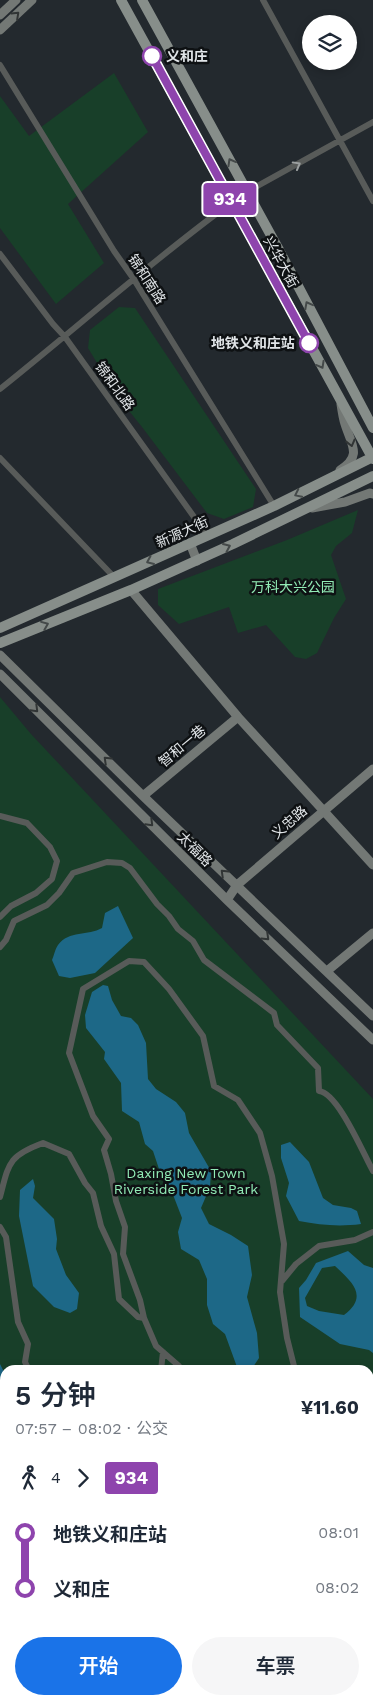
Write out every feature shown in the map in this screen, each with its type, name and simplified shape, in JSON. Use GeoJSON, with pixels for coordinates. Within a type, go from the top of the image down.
{"type":"FeatureCollection","features":[{"type":"Feature","properties":{"kind":"main road"},"geometry":{"type":"LineString","coordinates":[[0,15],[16,0]]}},
{"type":"Feature","properties":{"kind":"main road"},"geometry":{"type":"LineString","coordinates":[[0,30],[32,0]]}},
{"type":"Feature","properties":{"kind":"main road","name":"兴华大街"},"geometry":{"type":"LineString","coordinates":[[121,0],[373,458]]}},
{"type":"Feature","properties":{"kind":"main road","name":"兴华大街"},"geometry":{"type":"LineString","coordinates":[[142,0],[279,250],[373,428]]}},
{"type":"Feature","properties":{"kind":"main road"},"geometry":{"type":"LineString","coordinates":[[147,0],[151,16]]}},
{"type":"Feature","properties":{"kind":"main road"},"geometry":{"type":"LineString","coordinates":[[320,483],[349,464],[353,455],[354,447],[345,424],[339,396]]}},
{"type":"Feature","properties":{"kind":"main road"},"geometry":{"type":"LineString","coordinates":[[363,410],[373,419]]}},
{"type":"Feature","properties":{"kind":"main road","name":"新源大街"},"geometry":{"type":"LineString","coordinates":[[0,628],[274,506],[373,458]]}},
{"type":"Feature","properties":{"kind":"main road"},"geometry":{"type":"LineString","coordinates":[[0,643],[131,590],[307,509],[373,476]]}},
{"type":"Feature","properties":{"kind":"main road"},"geometry":{"type":"LineString","coordinates":[[307,509],[345,502],[370,493],[373,494]]}},
{"type":"Feature","properties":{"kind":"main road"},"geometry":{"type":"LineString","coordinates":[[190,543],[197,560]]}},
{"type":"Feature","properties":{"kind":"main road"},"geometry":{"type":"LineString","coordinates":[[131,590],[238,717],[373,865]]}},
{"type":"Feature","properties":{"kind":"main road","name":"太福路"},"geometry":{"type":"LineString","coordinates":[[0,655],[373,1016]]}},
{"type":"Feature","properties":{"kind":"main road","name":"太福路"},"geometry":{"type":"LineString","coordinates":[[0,674],[227,900],[373,1040]]}},
{"type":"Feature","properties":{"kind":"main road","name":"智和一巷"},"geometry":{"type":"LineString","coordinates":[[144,796],[238,717]]}},
{"type":"Feature","properties":{"kind":"main road","name":"义忠路"},"geometry":{"type":"LineString","coordinates":[[227,900],[236,885],[373,769]]}},
{"type":"Feature","properties":{"kind":"main road"},"geometry":{"type":"LineString","coordinates":[[327,972],[373,933]]}},
{"type":"Feature","properties":{"kind":"street"},"geometry":{"type":"LineString","coordinates":[[263,0],[373,201]]}},
{"type":"Feature","properties":{"kind":"street","name":"锦和南路"},"geometry":{"type":"LineString","coordinates":[[0,65],[274,506]]}},
{"type":"Feature","properties":{"kind":"street"},"geometry":{"type":"LineString","coordinates":[[254,188],[373,122]]}},
{"type":"Feature","properties":{"kind":"street"},"geometry":{"type":"LineString","coordinates":[[0,389],[65,337],[133,278],[224,208]]}},
{"type":"Feature","properties":{"kind":"street","name":"锦和北路"},"geometry":{"type":"LineString","coordinates":[[0,254],[65,337],[207,535]]}},
{"type":"Feature","properties":{"kind":"street"},"geometry":{"type":"LineString","coordinates":[[0,458],[114,577]]}},
{"type":"Feature","properties":{"kind":"street"},"geometry":{"type":"LineString","coordinates":[[0,816],[27,823],[50,847],[57,861],[52,879],[36,893],[10,906],[0,917]]}},
{"type":"Feature","properties":{"kind":"street"},"geometry":{"type":"LineString","coordinates":[[0,946],[6,940],[14,921],[47,905],[59,893],[73,873],[107,862],[122,863],[130,868],[178,930],[193,941],[204,960],[274,1013],[278,1025],[318,1068],[319,1091],[323,1091],[340,1108],[373,1171]]}},
{"type":"Feature","properties":{"kind":"street"},"geometry":{"type":"LineString","coordinates":[[178,1365],[156,1346],[144,1318],[140,1300],[123,1254],[125,1227],[116,1201],[104,1150],[109,1138],[93,1116],[69,1053],[82,989],[128,961],[144,962],[169,989],[202,1036],[214,1086],[238,1100],[260,1133],[272,1176],[284,1244],[280,1292],[287,1338],[294,1365]]}},
{"type":"Feature","properties":{"kind":"street"},"geometry":{"type":"LineString","coordinates":[[0,1198],[11,1161],[23,1150],[43,1143],[69,1154],[92,1193],[101,1226],[114,1254],[119,1299],[138,1316],[144,1318]]}},
{"type":"Feature","properties":{"kind":"street"},"geometry":{"type":"LineString","coordinates":[[0,1227],[6,1237],[18,1322],[28,1344],[25,1362],[26,1365]]}},
{"type":"Feature","properties":{"kind":"street"},"geometry":{"type":"LineString","coordinates":[[282,1281],[296,1264],[320,1246],[355,1240],[373,1232]]}},
{"type":"Feature","properties":{"kind":"street"},"geometry":{"type":"LineString","coordinates":[[161,1365],[162,1352]]}},
{"type":"Feature","properties":{"kind":"green space"},"geometry":{"type":"Polygon","coordinates":[[[114,73],[148,132],[68,204],[104,263],[56,304],[0,228],[0,96],[29,136],[114,73]]]}},
{"type":"Feature","properties":{"kind":"green space"},"geometry":{"type":"Polygon","coordinates":[[[119,307],[135,308],[256,489],[253,507],[224,519],[207,513],[117,396],[88,348],[90,330],[119,307]]]}},
{"type":"Feature","properties":{"kind":"green space","name":"万科大兴公园"},"geometry":{"type":"Polygon","coordinates":[[[358,510],[352,533],[336,546],[331,555],[346,599],[334,618],[317,653],[306,659],[295,657],[266,625],[238,633],[229,607],[179,624],[158,605],[158,589],[287,540],[358,510]]]}},
{"type":"Feature","properties":{"kind":"green space","name":"Daxing New Town Riverside Forest Park"},"geometry":{"type":"Polygon","coordinates":[[[0,697],[31,734],[373,1099],[373,1365],[0,1365],[0,697]]]}},
{"type":"Feature","properties":{"kind":"water"},"geometry":{"type":"Polygon","coordinates":[[[118,906],[133,938],[95,973],[70,978],[59,976],[52,960],[56,948],[62,940],[73,935],[102,928],[105,913],[118,906]]]}},
{"type":"Feature","properties":{"kind":"water"},"geometry":{"type":"Polygon","coordinates":[[[103,985],[108,986],[112,1000],[121,1016],[131,1018],[138,1025],[146,1043],[148,1079],[156,1089],[176,1102],[185,1113],[189,1133],[211,1171],[210,1187],[201,1208],[209,1224],[248,1246],[252,1275],[247,1297],[257,1333],[259,1358],[254,1365],[236,1365],[225,1334],[213,1324],[207,1305],[207,1279],[199,1260],[181,1249],[178,1232],[182,1218],[170,1187],[160,1172],[153,1151],[145,1144],[139,1122],[122,1111],[121,1083],[104,1059],[105,1052],[86,1028],[85,1015],[92,992],[103,985]]]}},
{"type":"Feature","properties":{"kind":"water"},"geometry":{"type":"Polygon","coordinates":[[[290,1142],[309,1162],[323,1198],[333,1205],[357,1211],[361,1224],[330,1225],[299,1221],[286,1196],[289,1183],[281,1158],[281,1145],[290,1142]]]}},
{"type":"Feature","properties":{"kind":"water"},"geometry":{"type":"Polygon","coordinates":[[[33,1179],[35,1186],[33,1198],[54,1219],[57,1239],[56,1249],[66,1275],[79,1293],[77,1309],[70,1313],[54,1307],[33,1286],[19,1216],[20,1190],[33,1179]]]}},
{"type":"Feature","properties":{"kind":"water"},"geometry":{"type":"Polygon","coordinates":[[[348,1251],[364,1265],[373,1268],[373,1353],[369,1350],[340,1344],[300,1317],[299,1288],[316,1263],[348,1251]],[[335,1266],[322,1268],[305,1298],[307,1306],[319,1311],[344,1315],[351,1308],[356,1302],[357,1295],[352,1284],[335,1266]]]}},
{"type":"Feature","properties":{"kind":"bus line","name":"934"},"geometry":{"type":"LineString","coordinates":[[152,56],[309,343]]}},
{"type":"Feature","properties":{"kind":"place","name":"义和庄"},"geometry":{"type":"Point","coordinates":[152,56]}},
{"type":"Feature","properties":{"kind":"place","name":"地铁义和庄站"},"geometry":{"type":"Point","coordinates":[309,343]}}]}
